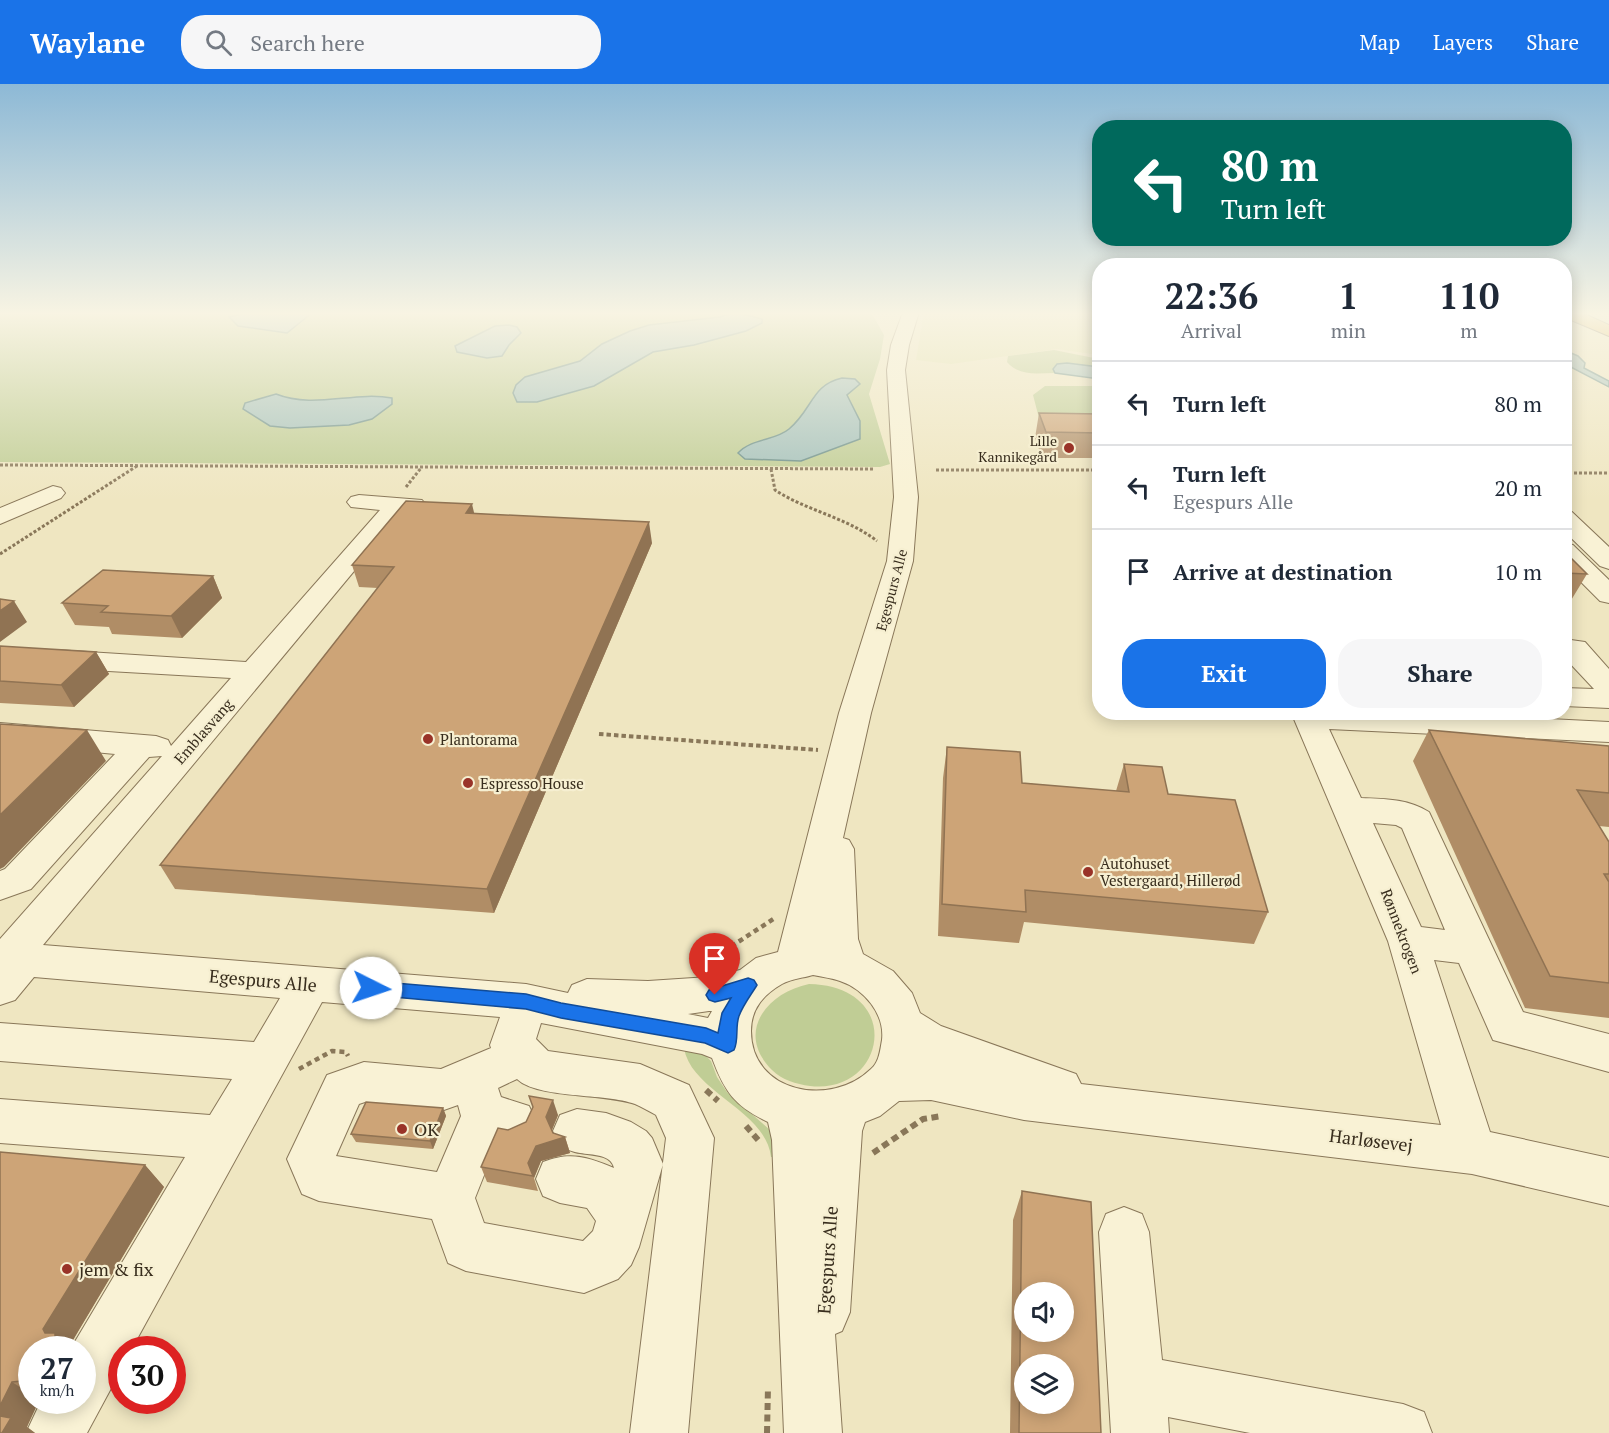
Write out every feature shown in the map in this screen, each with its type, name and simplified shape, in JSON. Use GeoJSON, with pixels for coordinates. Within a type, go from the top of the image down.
{"type":"FeatureCollection","features":[{"type":"Feature","properties":{"kind":"street","name":"Egespurs Alle"},"geometry":{"type":"LineString","coordinates":[[796,960],[855,713],[896,578],[904,536],[906,497],[896,375]]}},
{"type":"Feature","properties":{"kind":"street"},"geometry":{"type":"LineString","coordinates":[[0,517],[53,493]]}},
{"type":"Feature","properties":{"kind":"street"},"geometry":{"type":"LineString","coordinates":[[359,502],[434,506]]}},
{"type":"Feature","properties":{"kind":"street","name":"Emblasvang"},"geometry":{"type":"LineString","coordinates":[[8,966],[188,749],[235,712],[255,671],[398,504]]}},
{"type":"Feature","properties":{"kind":"street"},"geometry":{"type":"LineString","coordinates":[[1572,525],[1609,561]]}},
{"type":"Feature","properties":{"kind":"street"},"geometry":{"type":"LineString","coordinates":[[1572,558],[1609,595]]}},
{"type":"Feature","properties":{"kind":"street"},"geometry":{"type":"LineString","coordinates":[[1572,648],[1575,648],[1609,688]]}},
{"type":"Feature","properties":{"kind":"street"},"geometry":{"type":"LineString","coordinates":[[34,658],[255,671]]}},
{"type":"Feature","properties":{"kind":"street"},"geometry":{"type":"LineString","coordinates":[[1572,697],[1609,699]]}},
{"type":"Feature","properties":{"kind":"street","name":"Rønnekrogen"},"geometry":{"type":"LineString","coordinates":[[1309,720],[1351,809],[1408,940],[1472,1152]]}},
{"type":"Feature","properties":{"kind":"street","name":"Rønnekrogen"},"geometry":{"type":"LineString","coordinates":[[1441,720],[1609,732]]}},
{"type":"Feature","properties":{"kind":"street"},"geometry":{"type":"LineString","coordinates":[[0,734],[188,749]]}},
{"type":"Feature","properties":{"kind":"street"},"geometry":{"type":"LineString","coordinates":[[0,886],[18,879],[141,746]]}},
{"type":"Feature","properties":{"kind":"street","name":"Egespurs Alle"},"geometry":{"type":"LineString","coordinates":[[837,792],[838,939],[846,963]]}},
{"type":"Feature","properties":{"kind":"street"},"geometry":{"type":"LineString","coordinates":[[1351,809],[1404,813],[1417,821],[1508,1027],[1609,1053]]}},
{"type":"Feature","properties":{"kind":"street"},"geometry":{"type":"LineString","coordinates":[[1408,940],[1473,949]]}},
{"type":"Feature","properties":{"kind":"street"},"geometry":{"type":"LineString","coordinates":[[796,960],[830,960],[846,963],[870,975],[890,993],[900,1009],[905,1026],[905,1045],[900,1064],[869,1094],[818,1112],[788,1108],[766,1098],[747,1083],[734,1065],[728,1045],[727,1029],[730,1013],[748,985],[778,965],[796,960]]}},
{"type":"Feature","properties":{"kind":"street","name":"Egespurs Alle"},"geometry":{"type":"LineString","coordinates":[[8,966],[311,984],[526,1002],[706,1036],[728,1045]]}},
{"type":"Feature","properties":{"kind":"street"},"geometry":{"type":"LineString","coordinates":[[96,1359],[311,984]]}},
{"type":"Feature","properties":{"kind":"street","name":"Egespurs Alle"},"geometry":{"type":"LineString","coordinates":[[526,1002],[561,995],[602,998],[715,995],[748,985]]}},
{"type":"Feature","properties":{"kind":"street"},"geometry":{"type":"LineString","coordinates":[[526,1002],[512,1045],[537,1069],[640,1084],[673,1100],[690,1138],[659,1433]]}},
{"type":"Feature","properties":{"kind":"street","name":"Harløsevej"},"geometry":{"type":"LineString","coordinates":[[905,1026],[926,1040],[1049,1085],[1130,1111]]}},
{"type":"Feature","properties":{"kind":"street"},"geometry":{"type":"LineString","coordinates":[[0,1042],[260,1073]]}},
{"type":"Feature","properties":{"kind":"street"},"geometry":{"type":"LineString","coordinates":[[522,1054],[490,1105],[470,1176],[466,1245],[584,1267],[600,1261],[613,1247],[639,1164],[635,1153],[628,1145],[612,1136],[577,1131]]}},
{"type":"Feature","properties":{"kind":"street","name":"Harløsevej"},"geometry":{"type":"LineString","coordinates":[[869,1094],[931,1080],[1024,1099],[1472,1152],[1609,1182]]}},
{"type":"Feature","properties":{"kind":"street"},"geometry":{"type":"LineString","coordinates":[[470,1176],[319,1177],[311,1159],[344,1090],[364,1082],[441,1090],[490,1105]]}},
{"type":"Feature","properties":{"kind":"street","name":"Egespurs Alle"},"geometry":{"type":"LineString","coordinates":[[813,1424],[838,1131],[869,1094]]}},
{"type":"Feature","properties":{"kind":"street","name":"Egespurs Alle"},"geometry":{"type":"LineString","coordinates":[[788,1108],[796,1140],[813,1424]]}},
{"type":"Feature","properties":{"kind":"street"},"geometry":{"type":"LineString","coordinates":[[2,1124],[222,1138]]}},
{"type":"Feature","properties":{"kind":"street"},"geometry":{"type":"LineString","coordinates":[[560,1179],[594,1182],[602,1187],[609,1192],[621,1218]]}},
{"type":"Feature","properties":{"kind":"street"},"geometry":{"type":"LineString","coordinates":[[1124,1232],[1138,1408],[1403,1433]]}},
{"type":"Feature","properties":{"kind":"street"},"geometry":{"type":"LineString","coordinates":[[55,1433],[66,1414]]}},
{"type":"Feature","properties":{"kind":"path"},"geometry":{"type":"LineString","coordinates":[[0,465],[873,469]]}},
{"type":"Feature","properties":{"kind":"path"},"geometry":{"type":"LineString","coordinates":[[936,470],[1092,470]]}},
{"type":"Feature","properties":{"kind":"path"},"geometry":{"type":"LineString","coordinates":[[1572,473],[1609,474]]}},
{"type":"Feature","properties":{"kind":"path"},"geometry":{"type":"LineString","coordinates":[[599,734],[819,750]]}},
{"type":"Feature","properties":{"kind":"path"},"geometry":{"type":"LineString","coordinates":[[260,1073],[270,1084],[332,1051],[346,1052],[364,1082]]}},
{"type":"Feature","properties":{"kind":"path"},"geometry":{"type":"LineString","coordinates":[[834,1164],[859,1159],[886,1146],[923,1119],[944,1115]]}},
{"type":"Feature","properties":{"kind":"green space"},"geometry":{"type":"Polygon","coordinates":[[[0,375],[875,375],[869,394],[890,464],[880,467],[0,462],[0,375]]]}},
{"type":"Feature","properties":{"kind":"green space"},"geometry":{"type":"Polygon","coordinates":[[[1045,386],[1092,386],[1092,424],[1040,422],[1033,395],[1045,386]]]}},
{"type":"Feature","properties":{"kind":"green space"},"geometry":{"type":"Polygon","coordinates":[[[809,984],[840,989],[860,1002],[872,1020],[874,1039],[869,1058],[856,1074],[836,1084],[810,1086],[785,1079],[772,1070],[761,1056],[756,1042],[756,1029],[760,1017],[769,1005],[780,996],[809,984]]]}},
{"type":"Feature","properties":{"kind":"green space"},"geometry":{"type":"Polygon","coordinates":[[[684,1048],[704,1054],[711,1061],[717,1077],[727,1092],[770,1130],[773,1135],[774,1157],[771,1157],[766,1141],[756,1126],[700,1077],[690,1063],[684,1048]]]}},
{"type":"Feature","properties":{"kind":"water"},"geometry":{"type":"Polygon","coordinates":[[[532,375],[613,375],[594,386],[537,402],[517,402],[513,393],[516,385],[525,377],[532,375]]]}},
{"type":"Feature","properties":{"kind":"water"},"geometry":{"type":"Polygon","coordinates":[[[1069,375],[1092,375],[1092,378],[1069,375]]]}},
{"type":"Feature","properties":{"kind":"water"},"geometry":{"type":"Polygon","coordinates":[[[1586,375],[1597,375],[1609,381],[1609,387],[1586,375]]]}},
{"type":"Feature","properties":{"kind":"water"},"geometry":{"type":"Polygon","coordinates":[[[842,378],[855,379],[860,384],[847,395],[860,421],[860,439],[801,461],[745,459],[738,453],[750,445],[777,436],[789,429],[824,386],[842,378]]]}},
{"type":"Feature","properties":{"kind":"water"},"geometry":{"type":"Polygon","coordinates":[[[276,394],[305,400],[378,396],[392,398],[392,404],[372,419],[349,425],[290,428],[270,426],[243,409],[245,403],[276,394]]]}},
{"type":"Feature","properties":{"kind":"building"},"geometry":{"type":"Polygon","coordinates":[[[1039,413],[1092,414],[1092,433],[1046,432],[1039,413]]]}},
{"type":"Feature","properties":{"kind":"building","name":"Plantorama"},"geometry":{"type":"Polygon","coordinates":[[[406,501],[472,504],[466,513],[649,522],[487,889],[160,865],[394,567],[352,565],[406,501]]]}},
{"type":"Feature","properties":{"kind":"building"},"geometry":{"type":"Polygon","coordinates":[[[1572,559],[1587,574],[1572,573],[1572,559]]]}},
{"type":"Feature","properties":{"kind":"building"},"geometry":{"type":"Polygon","coordinates":[[[103,570],[213,576],[171,616],[101,612],[108,606],[62,603],[103,570]]]}},
{"type":"Feature","properties":{"kind":"building"},"geometry":{"type":"Polygon","coordinates":[[[0,599],[14,601],[0,611],[0,599]]]}},
{"type":"Feature","properties":{"kind":"building"},"geometry":{"type":"Polygon","coordinates":[[[0,646],[96,652],[61,685],[0,681],[0,646]]]}},
{"type":"Feature","properties":{"kind":"building"},"geometry":{"type":"Polygon","coordinates":[[[0,724],[87,730],[0,815],[0,724]]]}},
{"type":"Feature","properties":{"kind":"building"},"geometry":{"type":"Polygon","coordinates":[[[1429,730],[1609,746],[1609,793],[1577,790],[1609,842],[1609,874],[1604,874],[1609,882],[1609,983],[1550,976],[1429,730]]]}},
{"type":"Feature","properties":{"kind":"building"},"geometry":{"type":"Polygon","coordinates":[[[947,747],[1020,752],[1022,783],[1129,792],[1124,764],[1162,767],[1168,794],[1235,800],[1268,912],[1025,890],[1026,912],[942,904],[947,747]]]}},
{"type":"Feature","properties":{"kind":"building"},"geometry":{"type":"Polygon","coordinates":[[[529,1096],[553,1100],[546,1117],[553,1133],[565,1137],[536,1146],[528,1163],[533,1176],[481,1167],[498,1128],[508,1130],[526,1122],[533,1107],[529,1096]]]}},
{"type":"Feature","properties":{"kind":"building"},"geometry":{"type":"Polygon","coordinates":[[[366,1102],[443,1108],[430,1141],[351,1134],[366,1102]]]}},
{"type":"Feature","properties":{"kind":"building"},"geometry":{"type":"Polygon","coordinates":[[[0,1152],[145,1165],[43,1329],[45,1333],[55,1333],[55,1336],[18,1336],[18,1381],[12,1382],[0,1406],[0,1152]]]}},
{"type":"Feature","properties":{"kind":"building"},"geometry":{"type":"Polygon","coordinates":[[[1022,1191],[1091,1202],[1101,1433],[1019,1433],[1019,1414],[1074,1414],[1074,1354],[1020,1354],[1020,1342],[1074,1342],[1074,1282],[1021,1282],[1022,1191]]]}},
{"type":"Feature","properties":{"kind":"building"},"geometry":{"type":"Polygon","coordinates":[[[0,1416],[11,1418],[2,1433],[0,1433],[0,1416]]]}},
{"type":"Feature","properties":{"kind":"place","name":"Lille Kannikegård"},"geometry":{"type":"Point","coordinates":[1069,448]}},
{"type":"Feature","properties":{"kind":"place","name":"Plantorama"},"geometry":{"type":"Point","coordinates":[428,739]}},
{"type":"Feature","properties":{"kind":"place","name":"Espresso House"},"geometry":{"type":"Point","coordinates":[468,783]}},
{"type":"Feature","properties":{"kind":"place","name":"Autohuset Vestergaard, Hillerød"},"geometry":{"type":"Point","coordinates":[1088,872]}},
{"type":"Feature","properties":{"kind":"place","name":"OK"},"geometry":{"type":"Point","coordinates":[402,1129]}},
{"type":"Feature","properties":{"kind":"place","name":"jem & fix"},"geometry":{"type":"Point","coordinates":[67,1269]}},
{"type":"Feature","properties":{"kind":"route"},"geometry":{"type":"LineString","coordinates":[[371,988],[526,1002],[706,1036],[728,1045],[727,1029],[730,1013],[748,985],[715,995]]}}]}
